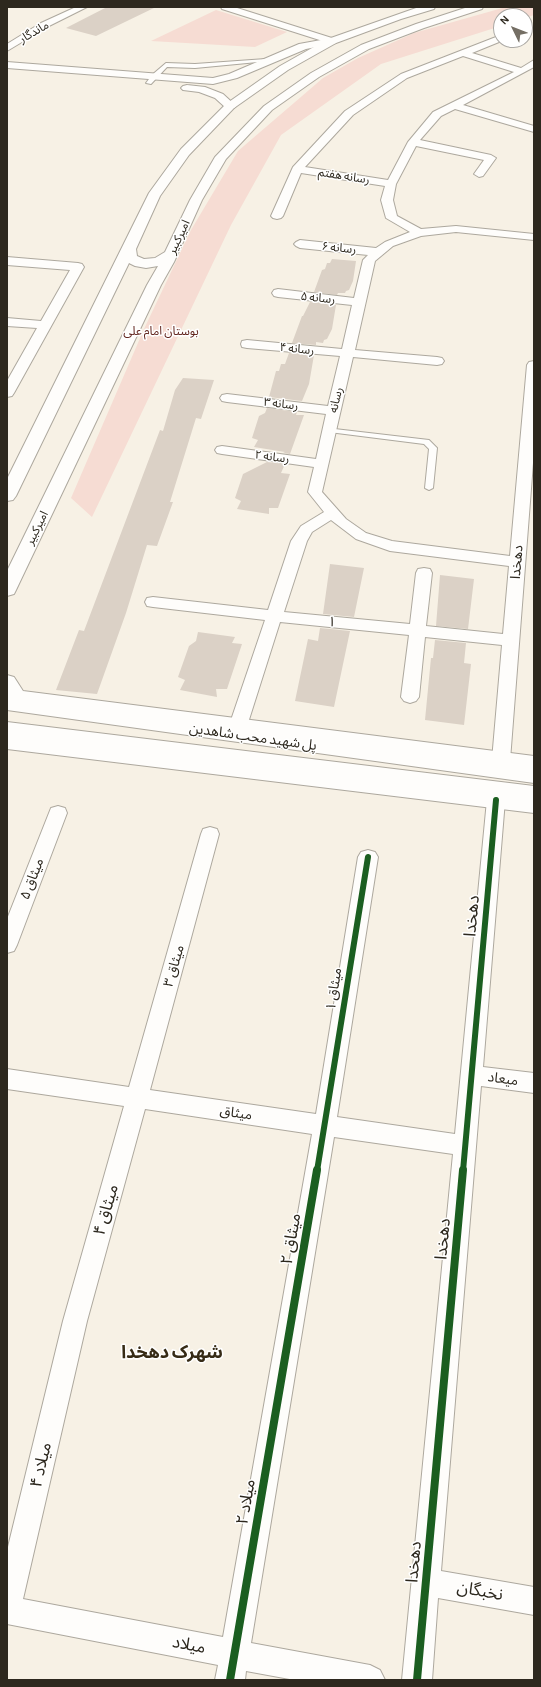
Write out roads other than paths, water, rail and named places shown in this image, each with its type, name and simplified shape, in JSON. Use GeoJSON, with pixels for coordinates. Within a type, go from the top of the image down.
{"type":"FeatureCollection","features":[{"type":"Feature","properties":{"kind":"main road"},"geometry":{"type":"LineString","coordinates":[[7,496],[154,196],[184,152],[230,106],[284,68],[332,41],[397,17],[430,7]]}},
{"type":"Feature","properties":{"kind":"main road","name":"امیرکبیر"},"geometry":{"type":"LineString","coordinates":[[7,590],[196,200],[221,157],[268,108],[315,75],[365,47],[420,26],[478,7]]}},
{"type":"Feature","properties":{"kind":"main road"},"geometry":{"type":"LineString","coordinates":[[7,65],[86,74],[151,79],[213,81],[233,76],[266,60],[303,46],[332,41]]}},
{"type":"Feature","properties":{"kind":"main road"},"geometry":{"type":"LineString","coordinates":[[7,72],[86,74]]}},
{"type":"Feature","properties":{"kind":"main road"},"geometry":{"type":"LineString","coordinates":[[151,79],[200,89],[219,96],[230,106]]}},
{"type":"Feature","properties":{"kind":"main road"},"geometry":{"type":"LineString","coordinates":[[129,249],[131,258],[140,263],[159,262],[170,255]]}},
{"type":"Feature","properties":{"kind":"main road"},"geometry":{"type":"LineString","coordinates":[[113,282],[128,275],[140,275],[150,279],[154,285]]}},
{"type":"Feature","properties":{"kind":"main road"},"geometry":{"type":"LineString","coordinates":[[9,696],[238,726],[499,780],[534,794]]}},
{"type":"Feature","properties":{"kind":"main road","name":"پل شهید محب شاهدین"},"geometry":{"type":"LineString","coordinates":[[9,696],[499,780]]}},
{"type":"Feature","properties":{"kind":"main road","name":"پل شهید محب شاهدین"},"geometry":{"type":"LineString","coordinates":[[7,728],[499,780]]}},
{"type":"Feature","properties":{"kind":"main road"},"geometry":{"type":"LineString","coordinates":[[7,742],[499,780],[534,775]]}},
{"type":"Feature","properties":{"kind":"main road"},"geometry":{"type":"LineString","coordinates":[[499,780],[534,764]]}},
{"type":"Feature","properties":{"kind":"main road"},"geometry":{"type":"LineString","coordinates":[[499,780],[534,805]]}},
{"type":"Feature","properties":{"kind":"street","name":"ماندگار"},"geometry":{"type":"LineString","coordinates":[[7,48],[44,25],[83,7]]}},
{"type":"Feature","properties":{"kind":"street"},"geometry":{"type":"LineString","coordinates":[[225,7],[332,41]]}},
{"type":"Feature","properties":{"kind":"street"},"geometry":{"type":"LineString","coordinates":[[277,216],[297,169],[349,113],[404,76],[493,41]]}},
{"type":"Feature","properties":{"kind":"street"},"geometry":{"type":"LineString","coordinates":[[462,53],[522,71]]}},
{"type":"Feature","properties":{"kind":"street"},"geometry":{"type":"LineString","coordinates":[[419,233],[392,218],[387,200],[391,184],[413,142],[437,114],[522,71],[534,63]]}},
{"type":"Feature","properties":{"kind":"street"},"geometry":{"type":"LineString","coordinates":[[453,105],[534,129]]}},
{"type":"Feature","properties":{"kind":"street"},"geometry":{"type":"LineString","coordinates":[[413,142],[491,158],[479,174]]}},
{"type":"Feature","properties":{"kind":"street","name":"رسانه هفتم"},"geometry":{"type":"LineString","coordinates":[[297,169],[391,184]]}},
{"type":"Feature","properties":{"kind":"street","name":"رسانه"},"geometry":{"type":"LineString","coordinates":[[517,562],[390,546],[361,536],[341,522],[315,492],[368,260],[389,244],[419,233],[456,229],[534,237]]}},
{"type":"Feature","properties":{"kind":"street","name":"رسانه ۶"},"geometry":{"type":"LineString","coordinates":[[300,244],[378,252]]}},
{"type":"Feature","properties":{"kind":"street"},"geometry":{"type":"LineString","coordinates":[[7,261],[78,267],[7,393]]}},
{"type":"Feature","properties":{"kind":"street","name":"رسانه ۵"},"geometry":{"type":"LineString","coordinates":[[278,293],[359,302]]}},
{"type":"Feature","properties":{"kind":"street"},"geometry":{"type":"LineString","coordinates":[[7,322],[45,325]]}},
{"type":"Feature","properties":{"kind":"street","name":"رسانه ۴"},"geometry":{"type":"LineString","coordinates":[[247,344],[437,361]]}},
{"type":"Feature","properties":{"kind":"street","name":"دهخدا"},"geometry":{"type":"LineString","coordinates":[[417,1680],[499,780],[517,562],[529,482],[534,365]]}},
{"type":"Feature","properties":{"kind":"street","name":"رسانه ۳"},"geometry":{"type":"LineString","coordinates":[[227,398],[334,411]]}},
{"type":"Feature","properties":{"kind":"street","name":"رسانه ۲"},"geometry":{"type":"LineString","coordinates":[[222,450],[322,464]]}},
{"type":"Feature","properties":{"kind":"street"},"geometry":{"type":"LineString","coordinates":[[238,726],[299,541],[306,529],[333,513]]}},
{"type":"Feature","properties":{"kind":"street"},"geometry":{"type":"LineString","coordinates":[[410,697],[424,573]]}},
{"type":"Feature","properties":{"kind":"street","name":"۱"},"geometry":{"type":"LineString","coordinates":[[153,602],[511,640]]}},
{"type":"Feature","properties":{"kind":"street","name":"میثاق ۵"},"geometry":{"type":"LineString","coordinates":[[7,945],[58,813]]}},
{"type":"Feature","properties":{"kind":"street","name":"میثاق ۳"},"geometry":{"type":"LineString","coordinates":[[137,1098],[210,834]]}},
{"type":"Feature","properties":{"kind":"street","name":"میثاق ۱"},"geometry":{"type":"LineString","coordinates":[[325,1126],[368,856]]}},
{"type":"Feature","properties":{"kind":"street","name":"میعاد"},"geometry":{"type":"LineString","coordinates":[[472,1075],[534,1083]]}},
{"type":"Feature","properties":{"kind":"street","name":"میثاق"},"geometry":{"type":"LineString","coordinates":[[7,1079],[466,1146]]}},
{"type":"Feature","properties":{"kind":"street","name":"میثاق ۴"},"geometry":{"type":"LineString","coordinates":[[75,1321],[137,1098]]}},
{"type":"Feature","properties":{"kind":"street","name":"میثاق ۲"},"geometry":{"type":"LineString","coordinates":[[285,1356],[325,1126]]}},
{"type":"Feature","properties":{"kind":"street","name":"میلاد ۴"},"geometry":{"type":"LineString","coordinates":[[7,1610],[75,1321]]}},
{"type":"Feature","properties":{"kind":"street","name":"میلاد ۲"},"geometry":{"type":"LineString","coordinates":[[232,1667],[285,1356]]}},
{"type":"Feature","properties":{"kind":"street","name":"نخبگان"},"geometry":{"type":"LineString","coordinates":[[426,1582],[534,1601]]}},
{"type":"Feature","properties":{"kind":"street","name":"میلاد"},"geometry":{"type":"LineString","coordinates":[[7,1610],[232,1667],[370,1680]]}},
{"type":"Feature","properties":{"kind":"lane"},"geometry":{"type":"LineString","coordinates":[[151,79],[166,65],[195,66],[266,60]]}},
{"type":"Feature","properties":{"kind":"lane"},"geometry":{"type":"LineString","coordinates":[[329,430],[426,442],[433,448],[430,488]]}},
{"type":"Feature","properties":{"kind":"district","name":"شهرک دهخدا"},"geometry":{"type":"Point","coordinates":[172,1353]}},
{"type":"Feature","properties":{"kind":"park label","name":"بوستان امام علی"},"geometry":{"type":"Point","coordinates":[161,331]}}]}
